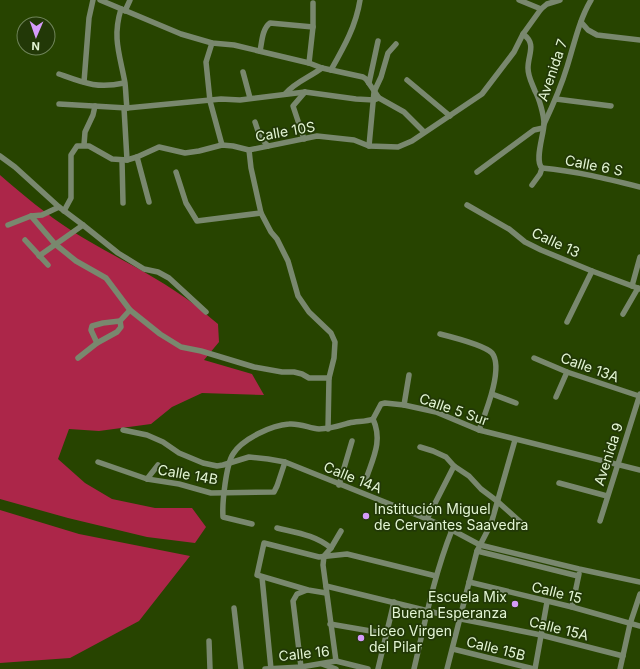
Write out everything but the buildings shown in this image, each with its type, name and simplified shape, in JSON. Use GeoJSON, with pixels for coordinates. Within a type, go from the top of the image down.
{"type":"FeatureCollection","features":[{"type":"Feature","properties":{"kind":"street"},"geometry":{"type":"LineString","coordinates":[[84,82],[89,18],[93,0]]}},
{"type":"Feature","properties":{"kind":"street"},"geometry":{"type":"LineString","coordinates":[[100,0],[181,34],[212,43],[234,45],[309,62],[322,68],[363,77],[369,83],[376,99],[369,146]]}},
{"type":"Feature","properties":{"kind":"street"},"geometry":{"type":"LineString","coordinates":[[123,203],[126,108],[124,83],[116,48],[117,26],[123,10],[130,0]]}},
{"type":"Feature","properties":{"kind":"street"},"geometry":{"type":"LineString","coordinates":[[331,70],[350,36],[360,0]]}},
{"type":"Feature","properties":{"kind":"street"},"geometry":{"type":"LineString","coordinates":[[519,0],[541,9]]}},
{"type":"Feature","properties":{"kind":"street","name":"Calle 10S"},"geometry":{"type":"LineString","coordinates":[[124,160],[137,157],[158,147],[185,153],[222,145],[249,150],[317,136],[354,140],[369,146],[398,147],[412,141],[482,94],[514,52],[523,34],[541,9],[547,4],[560,0]]}},
{"type":"Feature","properties":{"kind":"street","name":"Avenida 7"},"geometry":{"type":"LineString","coordinates":[[543,126],[556,100],[581,22],[590,0]]}},
{"type":"Feature","properties":{"kind":"street"},"geometry":{"type":"LineString","coordinates":[[309,62],[313,27],[313,3]]}},
{"type":"Feature","properties":{"kind":"street"},"geometry":{"type":"LineString","coordinates":[[581,22],[588,30],[597,35],[640,40]]}},
{"type":"Feature","properties":{"kind":"street"},"geometry":{"type":"LineString","coordinates":[[260,51],[264,32],[270,23],[313,27]]}},
{"type":"Feature","properties":{"kind":"street"},"geometry":{"type":"LineString","coordinates":[[523,34],[529,38],[531,45],[528,67],[530,80],[539,100],[543,126],[539,163],[542,168],[540,174],[532,185]]}},
{"type":"Feature","properties":{"kind":"street"},"geometry":{"type":"LineString","coordinates":[[369,83],[378,42]]}},
{"type":"Feature","properties":{"kind":"street"},"geometry":{"type":"LineString","coordinates":[[212,43],[206,62],[210,101],[222,145]]}},
{"type":"Feature","properties":{"kind":"street"},"geometry":{"type":"LineString","coordinates":[[374,92],[381,77],[388,53],[396,44]]}},
{"type":"Feature","properties":{"kind":"street"},"geometry":{"type":"LineString","coordinates":[[285,94],[290,88],[312,76],[322,68]]}},
{"type":"Feature","properties":{"kind":"street"},"geometry":{"type":"LineString","coordinates":[[243,72],[250,98]]}},
{"type":"Feature","properties":{"kind":"street"},"geometry":{"type":"LineString","coordinates":[[59,74],[84,82],[104,86],[124,83]]}},
{"type":"Feature","properties":{"kind":"street"},"geometry":{"type":"LineString","coordinates":[[407,80],[450,116]]}},
{"type":"Feature","properties":{"kind":"street"},"geometry":{"type":"LineString","coordinates":[[304,139],[293,106],[305,92]]}},
{"type":"Feature","properties":{"kind":"street"},"geometry":{"type":"LineString","coordinates":[[59,104],[126,108],[305,92],[356,99],[376,99],[404,112],[424,132]]}},
{"type":"Feature","properties":{"kind":"street"},"geometry":{"type":"LineString","coordinates":[[556,100],[611,106]]}},
{"type":"Feature","properties":{"kind":"street"},"geometry":{"type":"LineString","coordinates":[[84,145],[87,127],[93,115],[95,106]]}},
{"type":"Feature","properties":{"kind":"street"},"geometry":{"type":"LineString","coordinates":[[255,122],[260,137],[268,146]]}},
{"type":"Feature","properties":{"kind":"street"},"geometry":{"type":"LineString","coordinates":[[476,172],[534,130],[543,126]]}},
{"type":"Feature","properties":{"kind":"street"},"geometry":{"type":"LineString","coordinates":[[64,211],[72,196],[71,155],[77,146],[89,146],[112,159],[124,160]]}},
{"type":"Feature","properties":{"kind":"street"},"geometry":{"type":"LineString","coordinates":[[249,150],[251,168],[261,213],[282,250],[294,280],[298,296],[309,312],[331,333],[335,342],[334,358],[329,378],[328,428]]}},
{"type":"Feature","properties":{"kind":"street"},"geometry":{"type":"LineString","coordinates":[[0,156],[15,167],[82,226],[118,253],[144,269],[158,272],[169,278],[206,312]]}},
{"type":"Feature","properties":{"kind":"street"},"geometry":{"type":"LineString","coordinates":[[137,157],[149,202]]}},
{"type":"Feature","properties":{"kind":"street","name":"Calle 6 S"},"geometry":{"type":"LineString","coordinates":[[542,168],[604,178],[640,187]]}},
{"type":"Feature","properties":{"kind":"street"},"geometry":{"type":"LineString","coordinates":[[176,172],[186,203],[197,221],[261,213]]}},
{"type":"Feature","properties":{"kind":"street","name":"Calle 13"},"geometry":{"type":"LineString","coordinates":[[467,205],[509,229],[525,242],[592,271],[639,288]]}},
{"type":"Feature","properties":{"kind":"street"},"geometry":{"type":"LineString","coordinates":[[8,225],[31,216],[42,216],[59,207]]}},
{"type":"Feature","properties":{"kind":"street"},"geometry":{"type":"LineString","coordinates":[[31,216],[55,244],[76,261],[106,278],[130,310],[160,334],[181,347],[201,351],[254,367],[282,372],[294,372],[309,378],[329,378]]}},
{"type":"Feature","properties":{"kind":"street"},"geometry":{"type":"LineString","coordinates":[[39,256],[82,226]]}},
{"type":"Feature","properties":{"kind":"street"},"geometry":{"type":"LineString","coordinates":[[25,240],[48,265]]}},
{"type":"Feature","properties":{"kind":"street"},"geometry":{"type":"LineString","coordinates":[[632,286],[640,257]]}},
{"type":"Feature","properties":{"kind":"street"},"geometry":{"type":"LineString","coordinates":[[567,322],[592,271]]}},
{"type":"Feature","properties":{"kind":"street"},"geometry":{"type":"LineString","coordinates":[[622,314],[639,288]]}},
{"type":"Feature","properties":{"kind":"street"},"geometry":{"type":"LineString","coordinates":[[97,343],[91,330],[92,326],[120,321],[130,310]]}},
{"type":"Feature","properties":{"kind":"street"},"geometry":{"type":"LineString","coordinates":[[78,358],[97,343],[117,332],[121,327],[120,321]]}},
{"type":"Feature","properties":{"kind":"street"},"geometry":{"type":"LineString","coordinates":[[440,334],[467,341],[491,352],[495,358],[496,375],[492,394],[479,430]]}},
{"type":"Feature","properties":{"kind":"street","name":"Calle 13A"},"geometry":{"type":"LineString","coordinates":[[534,358],[567,372],[640,395]]}},
{"type":"Feature","properties":{"kind":"street"},"geometry":{"type":"LineString","coordinates":[[556,397],[567,372]]}},
{"type":"Feature","properties":{"kind":"street"},"geometry":{"type":"LineString","coordinates":[[404,405],[409,375]]}},
{"type":"Feature","properties":{"kind":"street"},"geometry":{"type":"LineString","coordinates":[[492,394],[516,403]]}},
{"type":"Feature","properties":{"kind":"street","name":"Avenida 9"},"geometry":{"type":"LineString","coordinates":[[600,521],[640,395]]}},
{"type":"Feature","properties":{"kind":"street","name":"Calle 5 Sur"},"geometry":{"type":"LineString","coordinates":[[374,419],[382,403],[404,405],[436,412],[479,430],[515,440],[640,470]]}},
{"type":"Feature","properties":{"kind":"street"},"geometry":{"type":"LineString","coordinates":[[252,524],[223,517],[224,492],[230,463],[233,454],[239,447],[272,428],[288,424],[299,424],[315,428],[328,428],[374,419],[378,428],[378,444],[366,479]]}},
{"type":"Feature","properties":{"kind":"street"},"geometry":{"type":"LineString","coordinates":[[124,430],[147,435],[163,442],[179,453],[203,463],[217,466],[230,463]]}},
{"type":"Feature","properties":{"kind":"street"},"geometry":{"type":"LineString","coordinates":[[447,669],[461,619],[477,551],[491,524],[515,440]]}},
{"type":"Feature","properties":{"kind":"street"},"geometry":{"type":"LineString","coordinates":[[339,485],[352,441]]}},
{"type":"Feature","properties":{"kind":"street"},"geometry":{"type":"LineString","coordinates":[[420,447],[433,450],[446,457],[454,466],[469,476],[481,489],[526,527]]}},
{"type":"Feature","properties":{"kind":"street","name":"Calle 14A"},"geometry":{"type":"LineString","coordinates":[[230,463],[248,457],[285,462],[339,485],[427,519],[480,545],[579,569]]}},
{"type":"Feature","properties":{"kind":"street","name":"Calle 14B"},"geometry":{"type":"LineString","coordinates":[[98,462],[147,479],[179,484],[211,493],[271,492],[275,490],[285,462]]}},
{"type":"Feature","properties":{"kind":"street"},"geometry":{"type":"LineString","coordinates":[[147,479],[158,465]]}},
{"type":"Feature","properties":{"kind":"street"},"geometry":{"type":"LineString","coordinates":[[427,519],[454,466]]}},
{"type":"Feature","properties":{"kind":"street"},"geometry":{"type":"LineString","coordinates":[[559,483],[607,496]]}},
{"type":"Feature","properties":{"kind":"street"},"geometry":{"type":"LineString","coordinates":[[277,528],[314,537],[322,540],[331,548]]}},
{"type":"Feature","properties":{"kind":"street"},"geometry":{"type":"LineString","coordinates":[[414,669],[441,557],[452,530]]}},
{"type":"Feature","properties":{"kind":"street"},"geometry":{"type":"LineString","coordinates":[[336,661],[323,565],[324,556],[331,548],[341,531]]}},
{"type":"Feature","properties":{"kind":"street"},"geometry":{"type":"LineString","coordinates":[[275,669],[260,576],[264,543],[315,556],[347,554],[436,576]]}},
{"type":"Feature","properties":{"kind":"street"},"geometry":{"type":"LineString","coordinates":[[477,551],[578,576]]}},
{"type":"Feature","properties":{"kind":"street"},"geometry":{"type":"LineString","coordinates":[[572,607],[579,569],[640,582]]}},
{"type":"Feature","properties":{"kind":"street"},"geometry":{"type":"LineString","coordinates":[[260,576],[308,590],[326,593]]}},
{"type":"Feature","properties":{"kind":"street","name":"Calle 15"},"geometry":{"type":"LineString","coordinates":[[469,582],[572,607],[640,626]]}},
{"type":"Feature","properties":{"kind":"street","name":"Calle 15A"},"geometry":{"type":"LineString","coordinates":[[326,586],[461,619],[541,635],[623,656]]}},
{"type":"Feature","properties":{"kind":"street"},"geometry":{"type":"LineString","coordinates":[[302,667],[293,601],[297,594],[308,590]]}},
{"type":"Feature","properties":{"kind":"street"},"geometry":{"type":"LineString","coordinates":[[620,669],[630,624],[640,594]]}},
{"type":"Feature","properties":{"kind":"street"},"geometry":{"type":"LineString","coordinates":[[378,669],[388,634],[394,602]]}},
{"type":"Feature","properties":{"kind":"street"},"geometry":{"type":"LineString","coordinates":[[534,669],[547,602]]}},
{"type":"Feature","properties":{"kind":"street"},"geometry":{"type":"LineString","coordinates":[[234,608],[241,669]]}},
{"type":"Feature","properties":{"kind":"street"},"geometry":{"type":"LineString","coordinates":[[330,624],[388,634]]}},
{"type":"Feature","properties":{"kind":"street"},"geometry":{"type":"LineString","coordinates":[[208,641],[210,669]]}},
{"type":"Feature","properties":{"kind":"street","name":"Calle 15B"},"geometry":{"type":"LineString","coordinates":[[453,649],[534,669]]}},
{"type":"Feature","properties":{"kind":"street","name":"Calle 16"},"geometry":{"type":"LineString","coordinates":[[265,669],[311,667],[336,661],[352,667],[368,669]]}},
{"type":"Feature","properties":{"kind":"street"},"geometry":{"type":"LineString","coordinates":[[322,664],[336,669]]}},
{"type":"Feature","properties":{"kind":"shaded area"},"geometry":{"type":"Polygon","coordinates":[[[0,175],[53,218],[72,231],[150,275],[201,310],[218,324],[219,342],[204,360],[252,374],[264,395],[202,393],[172,407],[151,424],[99,431],[69,429],[58,459],[85,483],[112,499],[155,508],[192,508],[206,527],[195,543],[147,537],[68,518],[0,499],[0,175]]]}},
{"type":"Feature","properties":{"kind":"shaded area"},"geometry":{"type":"Polygon","coordinates":[[[0,510],[79,534],[190,556],[139,621],[70,658],[0,663],[0,510]]]}},
{"type":"Feature","properties":{"kind":"place","name":"Institución Miguel de Cervantes Saavedra"},"geometry":{"type":"Point","coordinates":[366,516]}},
{"type":"Feature","properties":{"kind":"place","name":"Escuela Mix Buena Esperanza"},"geometry":{"type":"Point","coordinates":[515,604]}},
{"type":"Feature","properties":{"kind":"place","name":"Liceo Virgen del Pilar"},"geometry":{"type":"Point","coordinates":[361,638]}}]}
